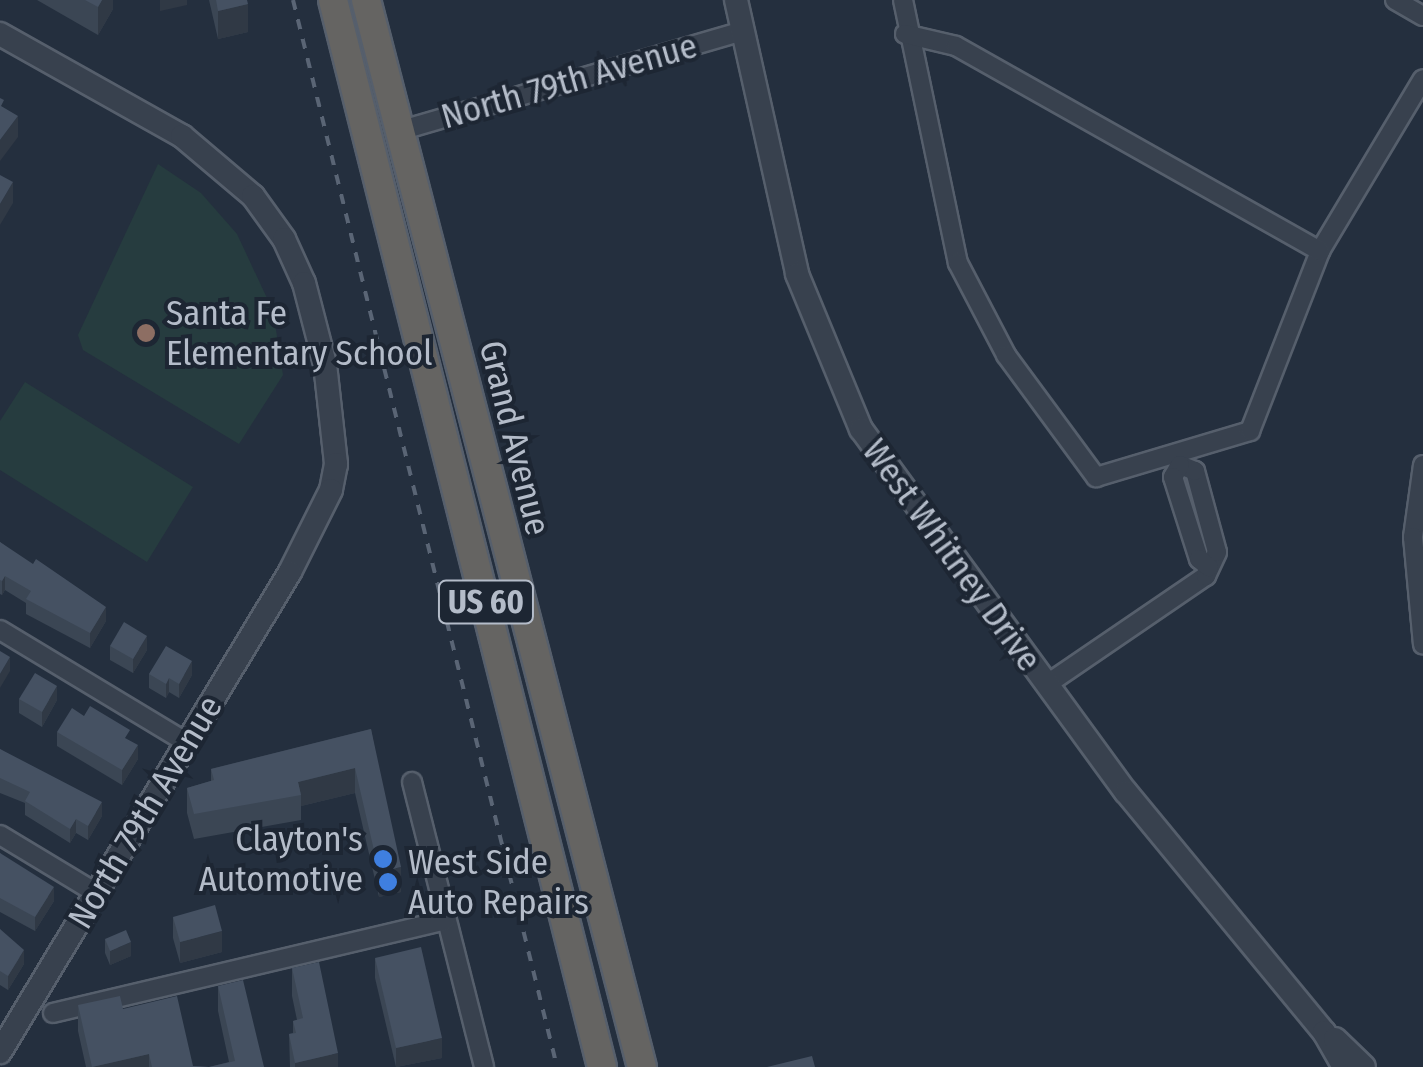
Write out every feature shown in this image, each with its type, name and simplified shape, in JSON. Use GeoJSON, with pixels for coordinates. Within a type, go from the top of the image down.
{"type":"FeatureCollection","features":[{"type":"Feature","properties":{"kind":"highway","name":"Grand Avenue"},"geometry":{"type":"LineString","coordinates":[[332,0],[602,1067]]}},
{"type":"Feature","properties":{"kind":"highway","name":"Grand Avenue"},"geometry":{"type":"LineString","coordinates":[[366,0],[642,1067]]}},
{"type":"Feature","properties":{"kind":"street","name":"West Whitney Drive"},"geometry":{"type":"LineString","coordinates":[[736,0],[739,32],[797,274],[833,372],[898,485],[1046,685],[1324,1032],[1344,1067]]}},
{"type":"Feature","properties":{"kind":"street"},"geometry":{"type":"LineString","coordinates":[[903,0],[905,34],[958,262],[1006,355],[1096,477],[1178,459],[1250,432],[1320,251],[1423,79]]}},
{"type":"Feature","properties":{"kind":"street"},"geometry":{"type":"LineString","coordinates":[[1395,0],[1423,16]]}},
{"type":"Feature","properties":{"kind":"street","name":"North 79th Avenue"},"geometry":{"type":"LineString","coordinates":[[399,131],[739,32]]}},
{"type":"Feature","properties":{"kind":"street","name":"North 79th Avenue"},"geometry":{"type":"LineString","coordinates":[[0,34],[218,161],[284,239],[325,364],[336,464],[331,490],[290,572],[3,1041]]}},
{"type":"Feature","properties":{"kind":"street"},"geometry":{"type":"LineString","coordinates":[[905,34],[956,46],[1320,251]]}},
{"type":"Feature","properties":{"kind":"street"},"geometry":{"type":"LineString","coordinates":[[1046,685],[1196,583],[1210,567],[1217,552],[1208,515],[1194,472],[1178,459]]}},
{"type":"Feature","properties":{"kind":"street"},"geometry":{"type":"LineString","coordinates":[[1423,466],[1413,537],[1423,645]]}},
{"type":"Feature","properties":{"kind":"street"},"geometry":{"type":"LineString","coordinates":[[0,630],[187,743]]}},
{"type":"Feature","properties":{"kind":"street"},"geometry":{"type":"LineString","coordinates":[[412,782],[484,1067]]}},
{"type":"Feature","properties":{"kind":"street"},"geometry":{"type":"LineString","coordinates":[[0,835],[96,893]]}},
{"type":"Feature","properties":{"kind":"street"},"geometry":{"type":"LineString","coordinates":[[53,1014],[446,920]]}},
{"type":"Feature","properties":{"kind":"street","name":"West Whitney Drive"},"geometry":{"type":"LineString","coordinates":[[1324,1032],[1364,1067]]}},
{"type":"Feature","properties":{"kind":"green space"},"geometry":{"type":"Polygon","coordinates":[[[158,164],[201,193],[237,234],[273,311],[283,375],[239,444],[83,350],[78,335],[158,164]]]}},
{"type":"Feature","properties":{"kind":"green space"},"geometry":{"type":"Polygon","coordinates":[[[25,382],[193,487],[147,562],[0,470],[0,421],[25,382]]]}},
{"type":"Feature","properties":{"kind":"building"},"geometry":{"type":"Polygon","coordinates":[[[216,0],[247,0],[248,4],[218,11],[216,0]]]}},
{"type":"Feature","properties":{"kind":"building"},"geometry":{"type":"Polygon","coordinates":[[[0,98],[4,100],[1,106],[18,116],[0,140],[0,98]]]}},
{"type":"Feature","properties":{"kind":"building"},"geometry":{"type":"Polygon","coordinates":[[[0,175],[13,182],[0,204],[0,175]]]}},
{"type":"Feature","properties":{"kind":"building"},"geometry":{"type":"Polygon","coordinates":[[[0,542],[33,564],[36,559],[106,607],[90,633],[26,599],[31,591],[5,576],[0,580],[0,542]]]}},
{"type":"Feature","properties":{"kind":"building"},"geometry":{"type":"Polygon","coordinates":[[[124,622],[147,636],[133,659],[110,646],[124,622]]]}},
{"type":"Feature","properties":{"kind":"building"},"geometry":{"type":"Polygon","coordinates":[[[166,646],[192,661],[179,684],[169,678],[166,684],[149,674],[166,646]]]}},
{"type":"Feature","properties":{"kind":"building"},"geometry":{"type":"Polygon","coordinates":[[[0,651],[10,657],[0,674],[0,651]]]}},
{"type":"Feature","properties":{"kind":"building"},"geometry":{"type":"Polygon","coordinates":[[[35,673],[57,686],[42,712],[19,699],[35,673]]]}},
{"type":"Feature","properties":{"kind":"building"},"geometry":{"type":"Polygon","coordinates":[[[90,706],[130,730],[125,738],[138,745],[122,770],[57,732],[72,708],[84,716],[90,706]]]}},
{"type":"Feature","properties":{"kind":"building"},"geometry":{"type":"Polygon","coordinates":[[[371,729],[401,867],[379,872],[355,768],[298,782],[301,795],[194,814],[187,788],[214,780],[211,769],[371,729]]]}},
{"type":"Feature","properties":{"kind":"building"},"geometry":{"type":"Polygon","coordinates":[[[0,749],[102,802],[88,826],[76,819],[70,829],[25,801],[30,792],[0,778],[0,749]]]}},
{"type":"Feature","properties":{"kind":"building"},"geometry":{"type":"Polygon","coordinates":[[[0,853],[54,887],[35,917],[0,898],[0,853]]]}},
{"type":"Feature","properties":{"kind":"building"},"geometry":{"type":"Polygon","coordinates":[[[215,905],[222,931],[180,942],[173,917],[215,905]]]}},
{"type":"Feature","properties":{"kind":"building"},"geometry":{"type":"Polygon","coordinates":[[[0,929],[24,950],[8,976],[0,971],[0,929]]]}},
{"type":"Feature","properties":{"kind":"building"},"geometry":{"type":"Polygon","coordinates":[[[126,930],[131,942],[110,951],[105,939],[126,930]]]}},
{"type":"Feature","properties":{"kind":"building"},"geometry":{"type":"Polygon","coordinates":[[[421,947],[442,1038],[396,1048],[375,958],[421,947]]]}},
{"type":"Feature","properties":{"kind":"building"},"geometry":{"type":"Polygon","coordinates":[[[319,962],[338,1053],[295,1063],[289,1034],[296,1033],[293,1021],[303,1018],[292,968],[319,962]]]}},
{"type":"Feature","properties":{"kind":"building"},"geometry":{"type":"Polygon","coordinates":[[[243,980],[264,1067],[209,1067],[235,1061],[218,986],[243,980]]]}},
{"type":"Feature","properties":{"kind":"building"},"geometry":{"type":"Polygon","coordinates":[[[120,996],[123,1009],[177,996],[193,1066],[209,1067],[152,1067],[149,1054],[92,1067],[78,1005],[120,996]]]}},
{"type":"Feature","properties":{"kind":"building"},"geometry":{"type":"Polygon","coordinates":[[[812,1056],[815,1067],[767,1067],[812,1056]]]}},
{"type":"Feature","properties":{"kind":"railway"},"geometry":{"type":"LineString","coordinates":[[293,0],[557,1067]]}},
{"type":"Feature","properties":{"kind":"place","name":"Santa Fe Elementary School"},"geometry":{"type":"Point","coordinates":[146,333]}},
{"type":"Feature","properties":{"kind":"place","name":"Clayton's Automotive"},"geometry":{"type":"Point","coordinates":[383,859]}},
{"type":"Feature","properties":{"kind":"place","name":"West Side Auto Repairs"},"geometry":{"type":"Point","coordinates":[388,882]}}]}
